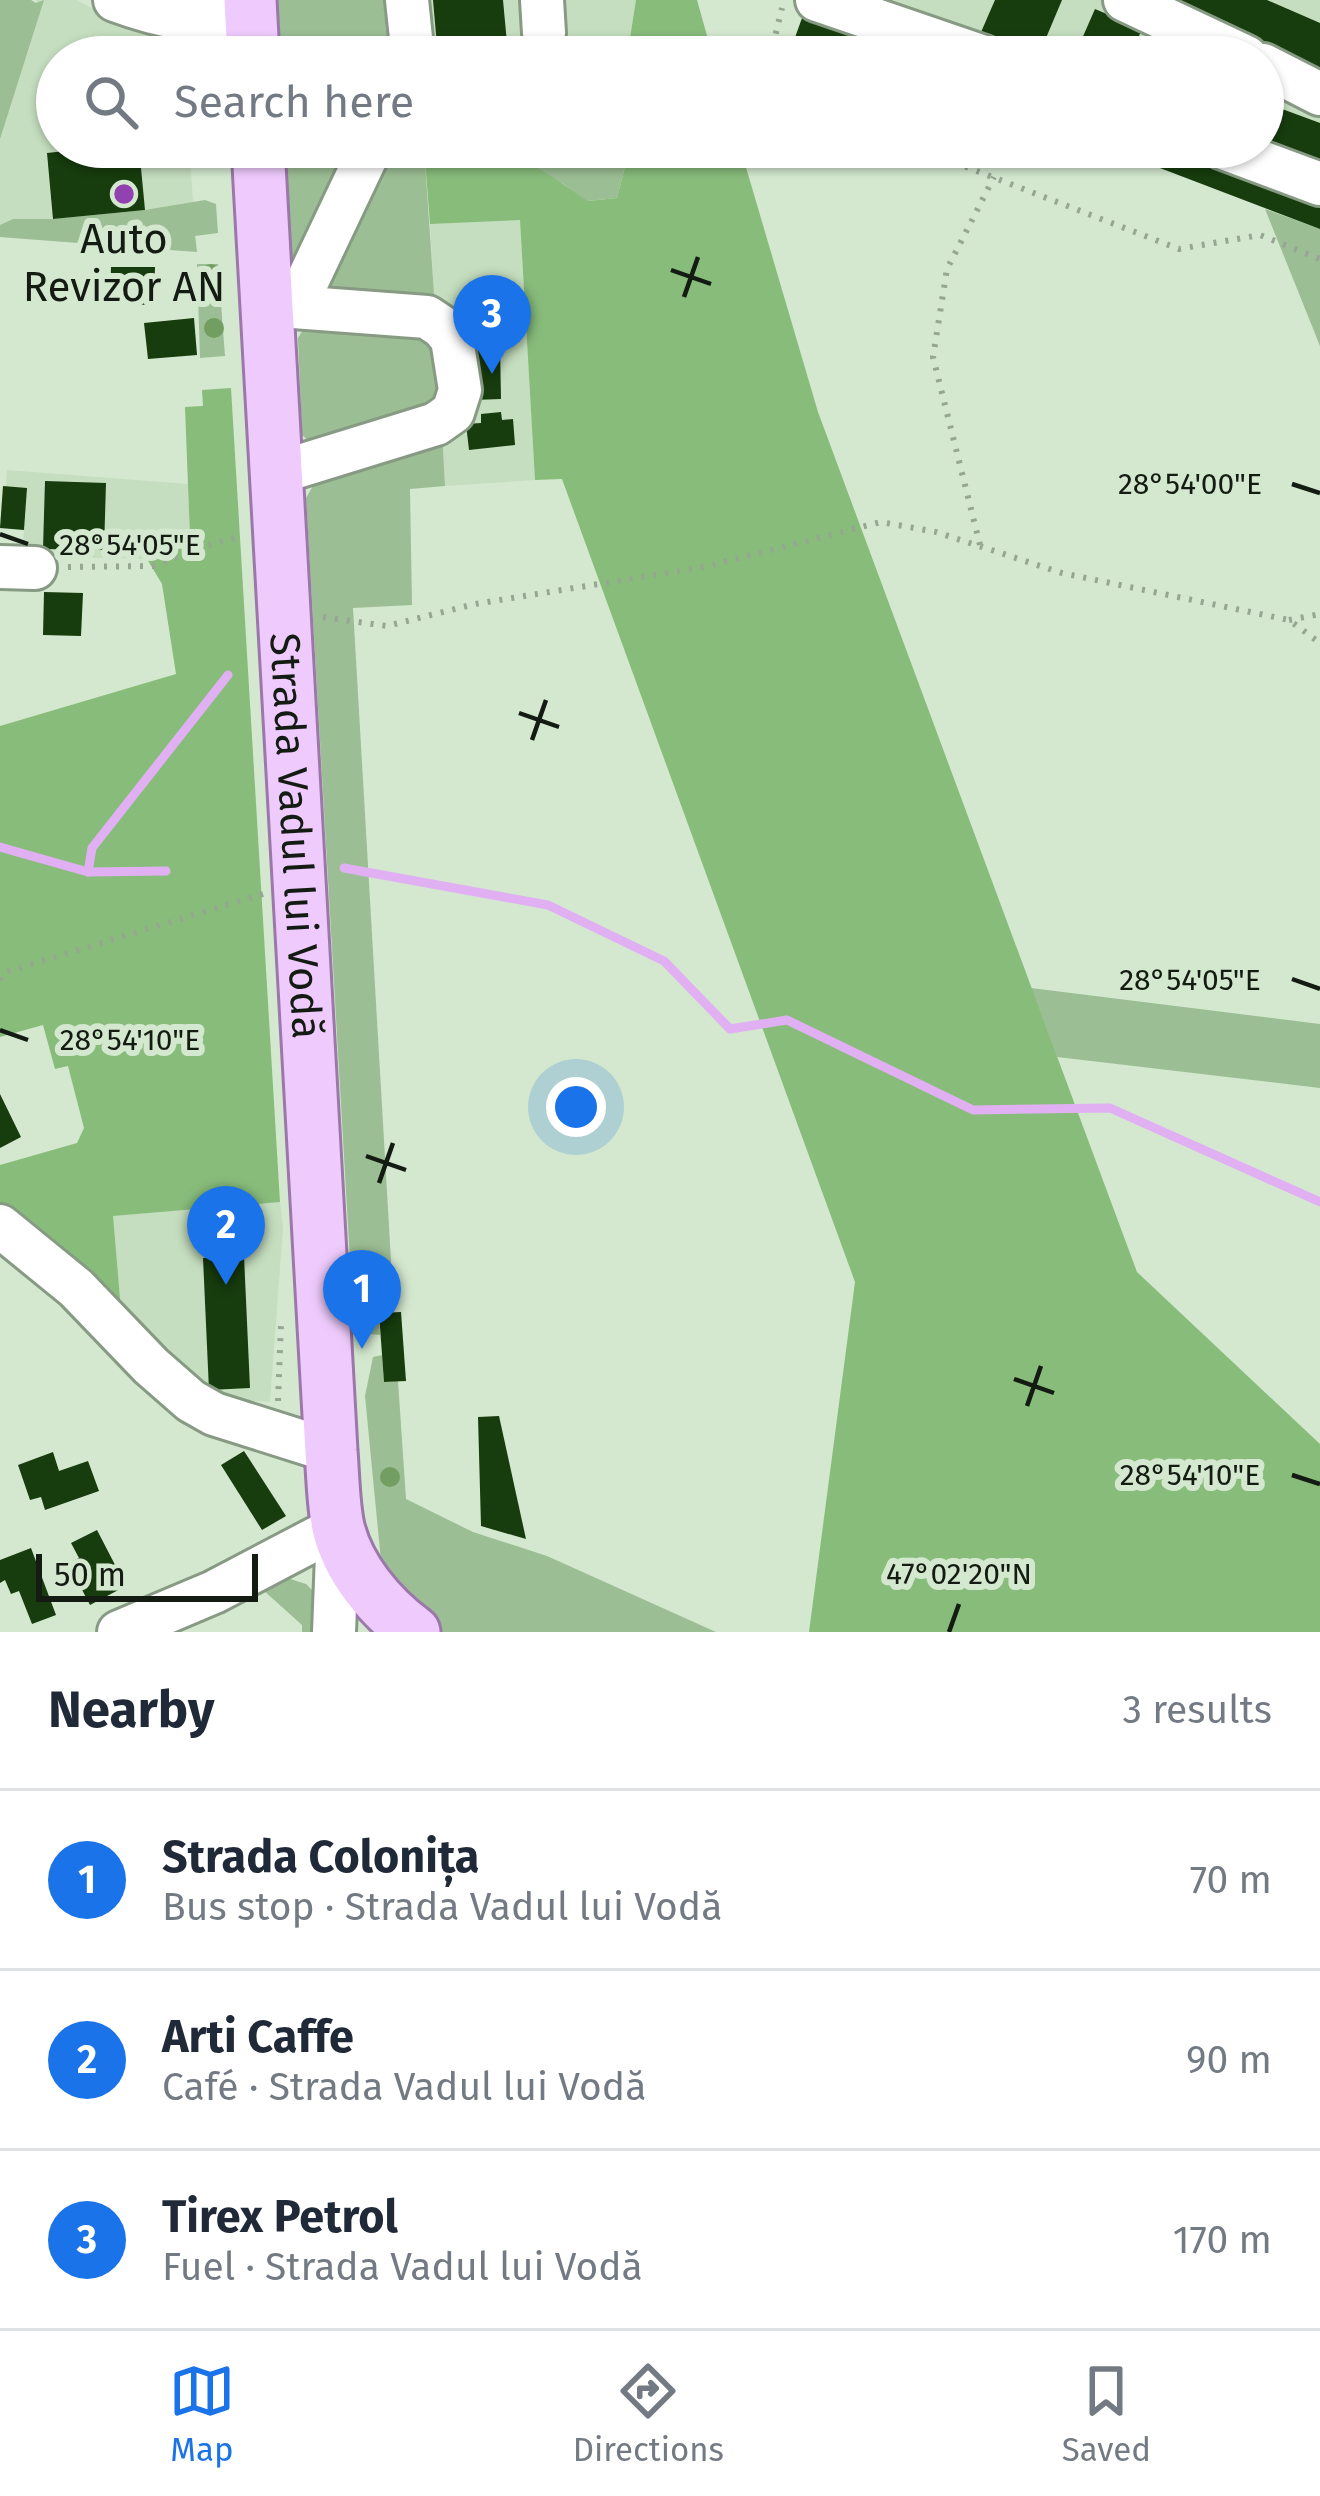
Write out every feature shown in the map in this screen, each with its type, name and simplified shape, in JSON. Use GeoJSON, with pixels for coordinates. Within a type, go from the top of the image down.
{"type":"FeatureCollection","features":[{"type":"Feature","properties":{"kind":"main road","name":"Strada Vadul lui Vodă"},"geometry":{"type":"LineString","coordinates":[[261,168],[281,306],[277,473],[338,1527],[355,1568],[388,1613],[414,1632]]}},
{"type":"Feature","properties":{"kind":"street"},"geometry":{"type":"LineString","coordinates":[[115,0],[155,14],[251,26]]}},
{"type":"Feature","properties":{"kind":"street"},"geometry":{"type":"LineString","coordinates":[[407,0],[411,36]]}},
{"type":"Feature","properties":{"kind":"street"},"geometry":{"type":"LineString","coordinates":[[817,0],[936,19]]}},
{"type":"Feature","properties":{"kind":"street"},"geometry":{"type":"LineString","coordinates":[[1125,0],[1201,36]]}},
{"type":"Feature","properties":{"kind":"street"},"geometry":{"type":"LineString","coordinates":[[1284,76],[1320,94]]}},
{"type":"Feature","properties":{"kind":"street"},"geometry":{"type":"LineString","coordinates":[[277,473],[436,424],[453,412],[460,390],[452,339],[435,321],[419,315],[281,306],[359,168]]}},
{"type":"Feature","properties":{"kind":"street"},"geometry":{"type":"LineString","coordinates":[[1278,168],[1320,184]]}},
{"type":"Feature","properties":{"kind":"street"},"geometry":{"type":"LineString","coordinates":[[0,1226],[76,1288],[191,1401],[214,1414],[331,1451]]}},
{"type":"Feature","properties":{"kind":"street"},"geometry":{"type":"LineString","coordinates":[[119,1632],[214,1592],[338,1527]]}},
{"type":"Feature","properties":{"kind":"street","name":"Strada Vadul lui Vodă"},"geometry":{"type":"LineString","coordinates":[[334,1632],[338,1527]]}},
{"type":"Feature","properties":{"kind":"path"},"geometry":{"type":"LineString","coordinates":[[775,36],[784,0]]}},
{"type":"Feature","properties":{"kind":"path"},"geometry":{"type":"LineString","coordinates":[[970,168],[1179,249],[1260,235],[1320,259]]}},
{"type":"Feature","properties":{"kind":"path"},"geometry":{"type":"LineString","coordinates":[[981,547],[933,358],[947,269],[994,177]]}},
{"type":"Feature","properties":{"kind":"path"},"geometry":{"type":"LineString","coordinates":[[284,612],[387,626],[476,604],[704,568],[881,522],[936,532],[1062,573],[1289,620],[1320,614]]}},
{"type":"Feature","properties":{"kind":"path"},"geometry":{"type":"LineString","coordinates":[[17,567],[153,566],[250,534]]}},
{"type":"Feature","properties":{"kind":"path"},"geometry":{"type":"LineString","coordinates":[[1289,620],[1320,643]]}},
{"type":"Feature","properties":{"kind":"path"},"geometry":{"type":"LineString","coordinates":[[0,980],[5,972],[268,892]]}},
{"type":"Feature","properties":{"kind":"shaded area"},"geometry":{"type":"Polygon","coordinates":[[[0,0],[44,0],[0,139],[0,0]]]}},
{"type":"Feature","properties":{"kind":"shaded area"},"geometry":{"type":"Polygon","coordinates":[[[37,0],[77,0],[117,22],[160,36],[36,36],[36,168],[191,168],[197,252],[0,237],[0,79],[18,54],[37,0]]]}},
{"type":"Feature","properties":{"kind":"shaded area"},"geometry":{"type":"Polygon","coordinates":[[[276,0],[389,0],[392,36],[278,36],[276,0]]]}},
{"type":"Feature","properties":{"kind":"shaded area"},"geometry":{"type":"Polygon","coordinates":[[[380,0],[636,0],[630,36],[383,36],[380,0]]]}},
{"type":"Feature","properties":{"kind":"shaded area"},"geometry":{"type":"Polygon","coordinates":[[[865,0],[1320,0],[1320,229],[1159,168],[1284,168],[1284,36],[899,36],[907,16],[865,0]]]}},
{"type":"Feature","properties":{"kind":"shaded area"},"geometry":{"type":"Polygon","coordinates":[[[286,168],[346,168],[292,268],[286,168]]]}},
{"type":"Feature","properties":{"kind":"shaded area"},"geometry":{"type":"Polygon","coordinates":[[[372,168],[425,168],[435,308],[326,296],[324,265],[372,168]]]}},
{"type":"Feature","properties":{"kind":"shaded area"},"geometry":{"type":"Polygon","coordinates":[[[533,168],[625,168],[617,198],[587,201],[533,168]]]}},
{"type":"Feature","properties":{"kind":"shaded area"},"geometry":{"type":"Polygon","coordinates":[[[205,200],[216,204],[218,233],[195,236],[197,252],[0,237],[0,225],[13,219],[145,210],[205,200]]]}},
{"type":"Feature","properties":{"kind":"shaded area"},"geometry":{"type":"Polygon","coordinates":[[[1265,209],[1320,229],[1320,346],[1265,209]]]}},
{"type":"Feature","properties":{"kind":"shaded area"},"geometry":{"type":"Polygon","coordinates":[[[520,219],[535,480],[445,486],[430,224],[520,219]]]}},
{"type":"Feature","properties":{"kind":"shaded area"},"geometry":{"type":"Polygon","coordinates":[[[197,264],[218,264],[225,356],[200,358],[197,264]]]}},
{"type":"Feature","properties":{"kind":"shaded area"},"geometry":{"type":"Polygon","coordinates":[[[304,328],[431,334],[447,403],[311,443],[302,435],[298,338],[304,328]]]}},
{"type":"Feature","properties":{"kind":"shaded area"},"geometry":{"type":"Polygon","coordinates":[[[442,431],[445,486],[410,489],[412,605],[353,608],[394,1312],[379,1314],[380,1335],[371,1334],[352,1295],[306,498],[318,477],[442,431]]]}},
{"type":"Feature","properties":{"kind":"shaded area"},"geometry":{"type":"Polygon","coordinates":[[[7,470],[188,484],[190,538],[147,559],[22,556],[27,489],[6,487],[7,470]]]}},
{"type":"Feature","properties":{"kind":"shaded area"},"geometry":{"type":"Polygon","coordinates":[[[1031,988],[1320,1024],[1320,1088],[1057,1057],[1031,988]]]}},
{"type":"Feature","properties":{"kind":"shaded area"},"geometry":{"type":"Polygon","coordinates":[[[280,1202],[283,1227],[270,1402],[207,1398],[122,1322],[112,1216],[280,1202]]]}},
{"type":"Feature","properties":{"kind":"shaded area"},"geometry":{"type":"Polygon","coordinates":[[[382,1355],[384,1382],[398,1381],[406,1499],[473,1532],[547,1556],[716,1632],[435,1632],[416,1621],[381,1561],[365,1396],[373,1357],[382,1355]]]}},
{"type":"Feature","properties":{"kind":"shaded area"},"geometry":{"type":"Polygon","coordinates":[[[284,1577],[306,1584],[317,1595],[320,1632],[302,1632],[302,1625],[262,1589],[284,1577]]]}},
{"type":"Feature","properties":{"kind":"green space"},"geometry":{"type":"Polygon","coordinates":[[[636,0],[697,0],[707,36],[630,36],[636,0]]]}},
{"type":"Feature","properties":{"kind":"green space"},"geometry":{"type":"Polygon","coordinates":[[[426,168],[536,168],[588,201],[617,198],[625,168],[746,168],[818,412],[1137,1272],[1320,1444],[1320,1632],[809,1632],[855,1282],[562,479],[535,480],[520,220],[430,224],[426,168]]]}},
{"type":"Feature","properties":{"kind":"green space"},"geometry":{"type":"Polygon","coordinates":[[[231,388],[280,1202],[113,1216],[122,1322],[0,1212],[0,1165],[77,1143],[84,1128],[68,1066],[55,1069],[43,1025],[0,1037],[0,726],[176,674],[162,584],[147,559],[190,537],[185,407],[203,406],[202,390],[231,388]]]}},
{"type":"Feature","properties":{"kind":"building"},"geometry":{"type":"Polygon","coordinates":[[[433,0],[503,0],[506,36],[436,36],[433,0]]]}},
{"type":"Feature","properties":{"kind":"building"},"geometry":{"type":"Polygon","coordinates":[[[995,0],[1062,0],[1047,36],[979,36],[995,0]]]}},
{"type":"Feature","properties":{"kind":"building"},"geometry":{"type":"Polygon","coordinates":[[[1146,0],[1267,0],[1320,23],[1320,76],[1284,60],[1284,36],[1228,36],[1146,0]]]}},
{"type":"Feature","properties":{"kind":"building"},"geometry":{"type":"Polygon","coordinates":[[[1095,9],[1142,29],[1139,36],[1083,36],[1095,9]]]}},
{"type":"Feature","properties":{"kind":"building"},"geometry":{"type":"Polygon","coordinates":[[[802,18],[852,36],[796,36],[802,18]]]}},
{"type":"Feature","properties":{"kind":"building"},"geometry":{"type":"Polygon","coordinates":[[[1284,110],[1320,123],[1320,172],[1284,156],[1284,110]]]}},
{"type":"Feature","properties":{"kind":"building"},"geometry":{"type":"Polygon","coordinates":[[[48,168],[141,168],[145,210],[53,219],[48,168]]]}},
{"type":"Feature","properties":{"kind":"building"},"geometry":{"type":"Polygon","coordinates":[[[1160,168],[1226,168],[1320,203],[1320,229],[1160,168]]]}},
{"type":"Feature","properties":{"kind":"building"},"geometry":{"type":"Polygon","coordinates":[[[111,267],[155,267],[154,305],[110,304],[111,267]]]}},
{"type":"Feature","properties":{"kind":"building"},"geometry":{"type":"Polygon","coordinates":[[[194,318],[197,355],[148,359],[144,323],[194,318]]]}},
{"type":"Feature","properties":{"kind":"building"},"geometry":{"type":"Polygon","coordinates":[[[500,346],[501,399],[473,400],[472,347],[500,346]]]}},
{"type":"Feature","properties":{"kind":"building"},"geometry":{"type":"Polygon","coordinates":[[[501,412],[502,420],[513,419],[515,445],[469,450],[466,424],[481,423],[481,414],[501,412]]]}},
{"type":"Feature","properties":{"kind":"building"},"geometry":{"type":"Polygon","coordinates":[[[45,481],[106,483],[104,550],[43,549],[45,481]]]}},
{"type":"Feature","properties":{"kind":"building"},"geometry":{"type":"Polygon","coordinates":[[[3,486],[27,488],[24,530],[0,528],[3,486]]]}},
{"type":"Feature","properties":{"kind":"building"},"geometry":{"type":"Polygon","coordinates":[[[44,592],[83,593],[81,636],[43,635],[44,592]]]}},
{"type":"Feature","properties":{"kind":"building"},"geometry":{"type":"Polygon","coordinates":[[[0,1094],[21,1137],[0,1148],[0,1094]]]}},
{"type":"Feature","properties":{"kind":"building"},"geometry":{"type":"Polygon","coordinates":[[[244,1256],[250,1388],[209,1390],[203,1258],[244,1256]]]}},
{"type":"Feature","properties":{"kind":"building"},"geometry":{"type":"Polygon","coordinates":[[[401,1312],[406,1381],[384,1382],[379,1313],[401,1312]]]}},
{"type":"Feature","properties":{"kind":"building"},"geometry":{"type":"Polygon","coordinates":[[[499,1416],[526,1539],[481,1526],[478,1417],[499,1416]]]}},
{"type":"Feature","properties":{"kind":"building"},"geometry":{"type":"Polygon","coordinates":[[[244,1451],[286,1516],[262,1530],[221,1465],[244,1451]]]}},
{"type":"Feature","properties":{"kind":"building"},"geometry":{"type":"Polygon","coordinates":[[[53,1452],[59,1471],[88,1461],[99,1491],[45,1510],[41,1497],[30,1500],[18,1465],[53,1452]]]}},
{"type":"Feature","properties":{"kind":"building"},"geometry":{"type":"Polygon","coordinates":[[[97,1530],[126,1586],[90,1605],[68,1563],[79,1558],[71,1543],[97,1530]]]}},
{"type":"Feature","properties":{"kind":"building"},"geometry":{"type":"Polygon","coordinates":[[[31,1548],[56,1615],[32,1624],[19,1591],[11,1594],[5,1580],[0,1583],[0,1560],[31,1548]]]}},
{"type":"Feature","properties":{"kind":"waterway"},"geometry":{"type":"LineString","coordinates":[[88,872],[92,848],[228,675]]}},
{"type":"Feature","properties":{"kind":"waterway"},"geometry":{"type":"LineString","coordinates":[[0,847],[88,872],[166,871]]}},
{"type":"Feature","properties":{"kind":"waterway"},"geometry":{"type":"LineString","coordinates":[[344,868],[548,905],[664,961],[730,1029],[787,1020],[973,1110],[1110,1108],[1320,1202]]}},
{"type":"Feature","properties":{"kind":"place","name":"Auto Revizor AN"},"geometry":{"type":"Point","coordinates":[124,194]}},
{"type":"Feature","properties":{"kind":"place","name":"Tirex Petrol"},"geometry":{"type":"Point","coordinates":[492,374]}},
{"type":"Feature","properties":{"kind":"place","name":"Arti Caffe"},"geometry":{"type":"Point","coordinates":[226,1285]}},
{"type":"Feature","properties":{"kind":"place","name":"Strada Colonița"},"geometry":{"type":"Point","coordinates":[362,1349]}}]}
